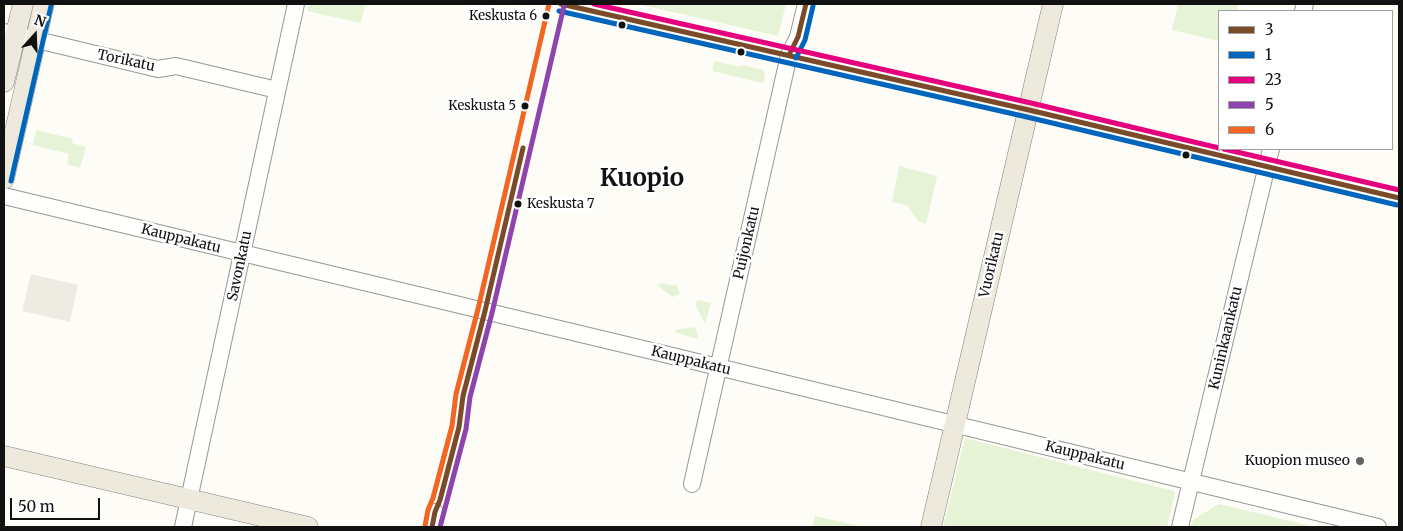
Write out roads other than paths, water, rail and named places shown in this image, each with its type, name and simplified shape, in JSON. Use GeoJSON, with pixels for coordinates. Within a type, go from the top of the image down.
{"type":"FeatureCollection","features":[{"type":"Feature","properties":{"kind":"main road"},"geometry":{"type":"LineString","coordinates":[[4,82],[9,33],[23,4]]}},
{"type":"Feature","properties":{"kind":"main road"},"geometry":{"type":"LineString","coordinates":[[4,180],[44,4]]}},
{"type":"Feature","properties":{"kind":"main road","name":"Vuorikatu"},"geometry":{"type":"LineString","coordinates":[[931,527],[950,424],[1053,4]]}},
{"type":"Feature","properties":{"kind":"main road"},"geometry":{"type":"LineString","coordinates":[[4,456],[308,527]]}},
{"type":"Feature","properties":{"kind":"street","name":"Savonkatu"},"geometry":{"type":"LineString","coordinates":[[183,527],[296,4]]}},
{"type":"Feature","properties":{"kind":"street","name":"Puijonkatu"},"geometry":{"type":"LineString","coordinates":[[692,484],[789,55],[798,37],[806,4]]}},
{"type":"Feature","properties":{"kind":"street","name":"Torikatu"},"geometry":{"type":"LineString","coordinates":[[9,33],[158,69],[176,66],[277,90]]}},
{"type":"Feature","properties":{"kind":"street"},"geometry":{"type":"LineString","coordinates":[[789,55],[1399,198]]}},
{"type":"Feature","properties":{"kind":"street","name":"Kuninkaankatu"},"geometry":{"type":"LineString","coordinates":[[1180,527],[1271,150]]}},
{"type":"Feature","properties":{"kind":"street","name":"Kauppakatu"},"geometry":{"type":"LineString","coordinates":[[4,196],[1378,527]]}},
{"type":"Feature","properties":{"kind":"place","name":"Keskusta 6"},"geometry":{"type":"Point","coordinates":[546,16]}},
{"type":"Feature","properties":{"kind":"place","name":"Keskusta 5"},"geometry":{"type":"Point","coordinates":[525,106]}},
{"type":"Feature","properties":{"kind":"place","name":"Keskusta 7"},"geometry":{"type":"Point","coordinates":[518,204]}},
{"type":"Feature","properties":{"kind":"place","name":"Kuopion museo"},"geometry":{"type":"Point","coordinates":[1360,461]}},
{"type":"Feature","properties":{"kind":"district","name":"Kuopio"},"geometry":{"type":"Point","coordinates":[642,179]}}]}
